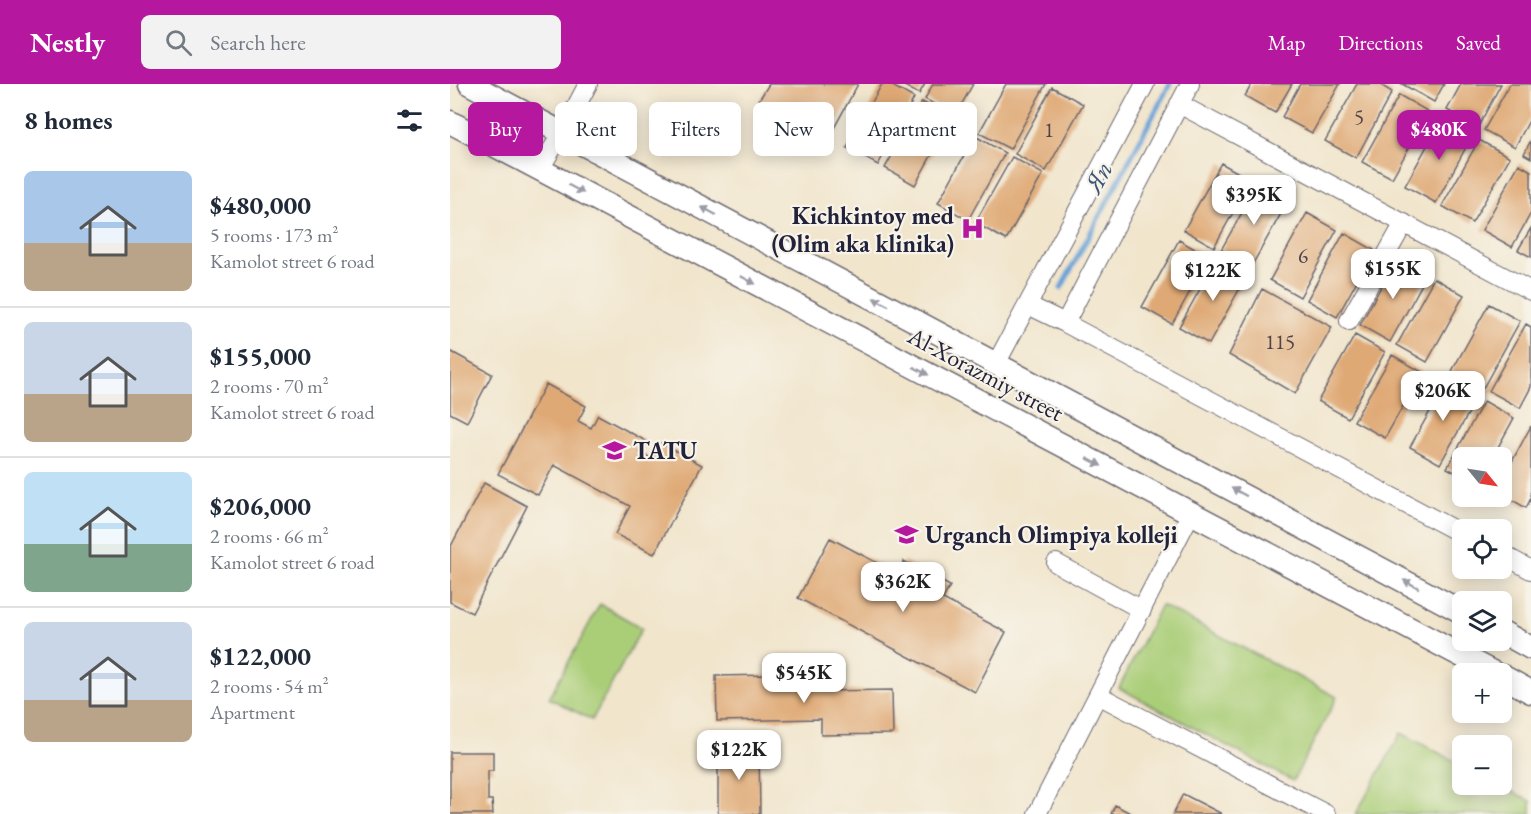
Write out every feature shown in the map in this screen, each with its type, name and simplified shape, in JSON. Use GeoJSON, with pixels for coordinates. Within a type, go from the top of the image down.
{"type":"FeatureCollection","features":[{"type":"Feature","properties":{"kind":"main road","name":"Al-Xorazmiy street"},"geometry":{"type":"LineString","coordinates":[[470,84],[555,129]]}},
{"type":"Feature","properties":{"kind":"main road","name":"Al-Xorazmiy street"},"geometry":{"type":"LineString","coordinates":[[450,122],[1475,663]]}},
{"type":"Feature","properties":{"kind":"main road","name":"Al-Xorazmiy street"},"geometry":{"type":"LineString","coordinates":[[606,156],[1452,607]]}},
{"type":"Feature","properties":{"kind":"main road"},"geometry":{"type":"LineString","coordinates":[[1512,638],[1531,648]]}},
{"type":"Feature","properties":{"kind":"main road"},"geometry":{"type":"LineString","coordinates":[[1512,682],[1531,692]]}},
{"type":"Feature","properties":{"kind":"street"},"geometry":{"type":"LineString","coordinates":[[578,102],[588,84]]}},
{"type":"Feature","properties":{"kind":"street"},"geometry":{"type":"LineString","coordinates":[[1065,322],[1190,84]]}},
{"type":"Feature","properties":{"kind":"street"},"geometry":{"type":"LineString","coordinates":[[997,363],[1143,85]]}},
{"type":"Feature","properties":{"kind":"street"},"geometry":{"type":"LineString","coordinates":[[1179,104],[1531,291]]}},
{"type":"Feature","properties":{"kind":"street"},"geometry":{"type":"LineString","coordinates":[[539,170],[555,144]]}},
{"type":"Feature","properties":{"kind":"street"},"geometry":{"type":"LineString","coordinates":[[1349,321],[1404,224]]}},
{"type":"Feature","properties":{"kind":"street"},"geometry":{"type":"LineString","coordinates":[[1028,305],[1065,322],[1452,529]]}},
{"type":"Feature","properties":{"kind":"street"},"geometry":{"type":"LineString","coordinates":[[1037,814],[1191,513]]}},
{"type":"Feature","properties":{"kind":"street"},"geometry":{"type":"LineString","coordinates":[[1512,560],[1531,570]]}},
{"type":"Feature","properties":{"kind":"street"},"geometry":{"type":"LineString","coordinates":[[1056,563],[1142,610]]}},
{"type":"Feature","properties":{"kind":"street"},"geometry":{"type":"LineString","coordinates":[[1098,695],[1326,814]]}},
{"type":"Feature","properties":{"kind":"green space"},"geometry":{"type":"Polygon","coordinates":[[[600,604],[642,628],[592,720],[549,698],[600,604]]]}},
{"type":"Feature","properties":{"kind":"green space"},"geometry":{"type":"Polygon","coordinates":[[[1161,605],[1337,697],[1293,781],[1119,688],[1161,605]]]}},
{"type":"Feature","properties":{"kind":"green space"},"geometry":{"type":"Polygon","coordinates":[[[1401,733],[1452,760],[1452,795],[1512,795],[1512,791],[1531,801],[1531,814],[1356,814],[1401,733]]]}},
{"type":"Feature","properties":{"kind":"building"},"geometry":{"type":"Polygon","coordinates":[[[769,84],[858,84],[848,102],[846,102],[834,128],[834,102],[763,102],[759,100],[769,84]]]}},
{"type":"Feature","properties":{"kind":"building"},"geometry":{"type":"Polygon","coordinates":[[[882,84],[889,84],[914,98],[912,102],[872,102],[882,84]]]}},
{"type":"Feature","properties":{"kind":"building"},"geometry":{"type":"Polygon","coordinates":[[[901,84],[925,84],[919,94],[901,84]]]}},
{"type":"Feature","properties":{"kind":"building"},"geometry":{"type":"Polygon","coordinates":[[[933,84],[973,84],[963,102],[930,102],[925,99],[933,84]]]}},
{"type":"Feature","properties":{"kind":"building"},"geometry":{"type":"Polygon","coordinates":[[[1006,84],[1046,84],[1010,149],[979,133],[1006,84]]]}},
{"type":"Feature","properties":{"kind":"building"},"geometry":{"type":"Polygon","coordinates":[[[1252,84],[1292,84],[1275,113],[1245,96],[1252,84]]]}},
{"type":"Feature","properties":{"kind":"building"},"geometry":{"type":"Polygon","coordinates":[[[1300,84],[1340,84],[1312,133],[1282,117],[1300,84]]]}},
{"type":"Feature","properties":{"kind":"building"},"geometry":{"type":"Polygon","coordinates":[[[1357,84],[1379,84],[1392,92],[1356,158],[1325,141],[1357,84]]]}},
{"type":"Feature","properties":{"kind":"building"},"geometry":{"type":"Polygon","coordinates":[[[1402,84],[1444,84],[1434,102],[1402,84]]]}},
{"type":"Feature","properties":{"kind":"building"},"geometry":{"type":"Polygon","coordinates":[[[1461,84],[1501,84],[1478,127],[1447,110],[1461,84]]]}},
{"type":"Feature","properties":{"kind":"building"},"geometry":{"type":"Polygon","coordinates":[[[1510,84],[1531,84],[1531,117],[1515,147],[1484,130],[1510,84]]]}},
{"type":"Feature","properties":{"kind":"building"},"geometry":{"type":"Polygon","coordinates":[[[1052,87],[1083,104],[1046,171],[1015,154],[1052,87]]]}},
{"type":"Feature","properties":{"kind":"building"},"geometry":{"type":"Polygon","coordinates":[[[1399,95],[1429,112],[1392,178],[1362,162],[1399,95]]]}},
{"type":"Feature","properties":{"kind":"building"},"geometry":{"type":"Polygon","coordinates":[[[1442,119],[1472,136],[1436,203],[1405,186],[1442,119]]]}},
{"type":"Feature","properties":{"kind":"building"},"geometry":{"type":"Polygon","coordinates":[[[977,137],[1005,153],[968,220],[938,203],[964,156],[977,156],[977,137]]]}},
{"type":"Feature","properties":{"kind":"building"},"geometry":{"type":"Polygon","coordinates":[[[1479,140],[1510,157],[1472,223],[1442,206],[1479,140]]]}},
{"type":"Feature","properties":{"kind":"building"},"geometry":{"type":"Polygon","coordinates":[[[1531,140],[1531,158],[1524,154],[1531,140]]]}},
{"type":"Feature","properties":{"kind":"building"},"geometry":{"type":"Polygon","coordinates":[[[862,156],[883,156],[878,165],[862,156]]]}},
{"type":"Feature","properties":{"kind":"building"},"geometry":{"type":"Polygon","coordinates":[[[892,156],[931,156],[915,185],[885,168],[892,156]]]}},
{"type":"Feature","properties":{"kind":"building"},"geometry":{"type":"Polygon","coordinates":[[[1012,157],[1043,174],[1006,240],[975,223],[1012,157]]]}},
{"type":"Feature","properties":{"kind":"building"},"geometry":{"type":"Polygon","coordinates":[[[1221,163],[1251,180],[1214,247],[1184,230],[1221,163]]]}},
{"type":"Feature","properties":{"kind":"building"},"geometry":{"type":"Polygon","coordinates":[[[1519,164],[1531,171],[1531,213],[1512,247],[1482,230],[1519,164]]]}},
{"type":"Feature","properties":{"kind":"building"},"geometry":{"type":"Polygon","coordinates":[[[1258,184],[1288,201],[1251,267],[1221,250],[1258,184]]]}},
{"type":"Feature","properties":{"kind":"building"},"geometry":{"type":"Polygon","coordinates":[[[1307,213],[1337,230],[1300,297],[1270,280],[1307,213]]]}},
{"type":"Feature","properties":{"kind":"building"},"geometry":{"type":"Polygon","coordinates":[[[1531,228],[1531,257],[1518,250],[1531,228]]]}},
{"type":"Feature","properties":{"kind":"building"},"geometry":{"type":"Polygon","coordinates":[[[1344,233],[1374,250],[1337,317],[1307,300],[1344,233]]]}},
{"type":"Feature","properties":{"kind":"building"},"geometry":{"type":"Polygon","coordinates":[[[1179,240],[1209,257],[1172,324],[1142,307],[1179,240]]]}},
{"type":"Feature","properties":{"kind":"building"},"geometry":{"type":"Polygon","coordinates":[[[1397,258],[1427,275],[1390,342],[1360,325],[1397,258]]]}},
{"type":"Feature","properties":{"kind":"building"},"geometry":{"type":"Polygon","coordinates":[[[1216,260],[1246,277],[1209,344],[1179,327],[1216,260]]]}},
{"type":"Feature","properties":{"kind":"building"},"geometry":{"type":"Polygon","coordinates":[[[1434,278],[1464,295],[1427,362],[1397,345],[1434,278]]]}},
{"type":"Feature","properties":{"kind":"building"},"geometry":{"type":"Polygon","coordinates":[[[1262,289],[1332,327],[1295,394],[1229,355],[1262,289]]]}},
{"type":"Feature","properties":{"kind":"building"},"geometry":{"type":"Polygon","coordinates":[[[1489,304],[1520,321],[1483,388],[1452,371],[1489,304]]]}},
{"type":"Feature","properties":{"kind":"building"},"geometry":{"type":"Polygon","coordinates":[[[1526,324],[1531,327],[1531,387],[1520,408],[1489,391],[1526,324]]]}},
{"type":"Feature","properties":{"kind":"building"},"geometry":{"type":"Polygon","coordinates":[[[1355,335],[1385,352],[1348,418],[1318,401],[1355,335]]]}},
{"type":"Feature","properties":{"kind":"building"},"geometry":{"type":"Polygon","coordinates":[[[450,351],[492,374],[467,422],[450,413],[450,351]]]}},
{"type":"Feature","properties":{"kind":"building"},"geometry":{"type":"Polygon","coordinates":[[[1392,355],[1422,372],[1385,438],[1354,421],[1392,355]]]}},
{"type":"Feature","properties":{"kind":"building"},"geometry":{"type":"Polygon","coordinates":[[[1447,381],[1477,398],[1440,464],[1410,447],[1447,381]]]}},
{"type":"Feature","properties":{"kind":"building"},"geometry":{"type":"Polygon","coordinates":[[[546,384],[586,406],[578,421],[591,428],[598,415],[646,441],[640,452],[652,459],[661,443],[702,465],[654,554],[615,534],[630,506],[554,465],[538,495],[498,474],[546,384]]]}},
{"type":"Feature","properties":{"kind":"building"},"geometry":{"type":"Polygon","coordinates":[[[1484,401],[1514,418],[1498,447],[1459,447],[1484,401]]]}},
{"type":"Feature","properties":{"kind":"building"},"geometry":{"type":"Polygon","coordinates":[[[1531,426],[1531,498],[1526,508],[1512,500],[1512,461],[1531,426]]]}},
{"type":"Feature","properties":{"kind":"building"},"geometry":{"type":"Polygon","coordinates":[[[1452,459],[1452,471],[1447,468],[1452,459]]]}},
{"type":"Feature","properties":{"kind":"building"},"geometry":{"type":"Polygon","coordinates":[[[484,483],[527,506],[472,613],[450,602],[450,548],[484,483]]]}},
{"type":"Feature","properties":{"kind":"building"},"geometry":{"type":"Polygon","coordinates":[[[830,538],[898,574],[904,561],[950,586],[943,599],[1006,632],[975,692],[798,598],[830,538]]]}},
{"type":"Feature","properties":{"kind":"building"},"geometry":{"type":"Polygon","coordinates":[[[821,674],[821,691],[892,690],[893,734],[821,735],[821,719],[717,721],[716,676],[821,674]]]}},
{"type":"Feature","properties":{"kind":"building"},"geometry":{"type":"Polygon","coordinates":[[[718,748],[759,748],[760,814],[718,814],[718,748]]]}},
{"type":"Feature","properties":{"kind":"building"},"geometry":{"type":"Polygon","coordinates":[[[450,752],[493,752],[493,771],[488,771],[488,800],[492,800],[493,814],[450,814],[450,752]]]}},
{"type":"Feature","properties":{"kind":"building"},"geometry":{"type":"Polygon","coordinates":[[[1183,794],[1222,814],[1173,814],[1183,794]]]}},
{"type":"Feature","properties":{"kind":"building"},"geometry":{"type":"Polygon","coordinates":[[[1115,805],[1132,814],[1111,814],[1115,805]]]}},
{"type":"Feature","properties":{"kind":"waterway","name":"Яп"},"geometry":{"type":"LineString","coordinates":[[1061,288],[1170,84]]}},
{"type":"Feature","properties":{"kind":"place","name":"Kichkintoy med (Olim aka klinika)"},"geometry":{"type":"Point","coordinates":[972,229]}},
{"type":"Feature","properties":{"kind":"place","name":"TATU"},"geometry":{"type":"Point","coordinates":[615,450]}},
{"type":"Feature","properties":{"kind":"place","name":"Urganch Olimpiya kolleji"},"geometry":{"type":"Point","coordinates":[907,534]}}]}
